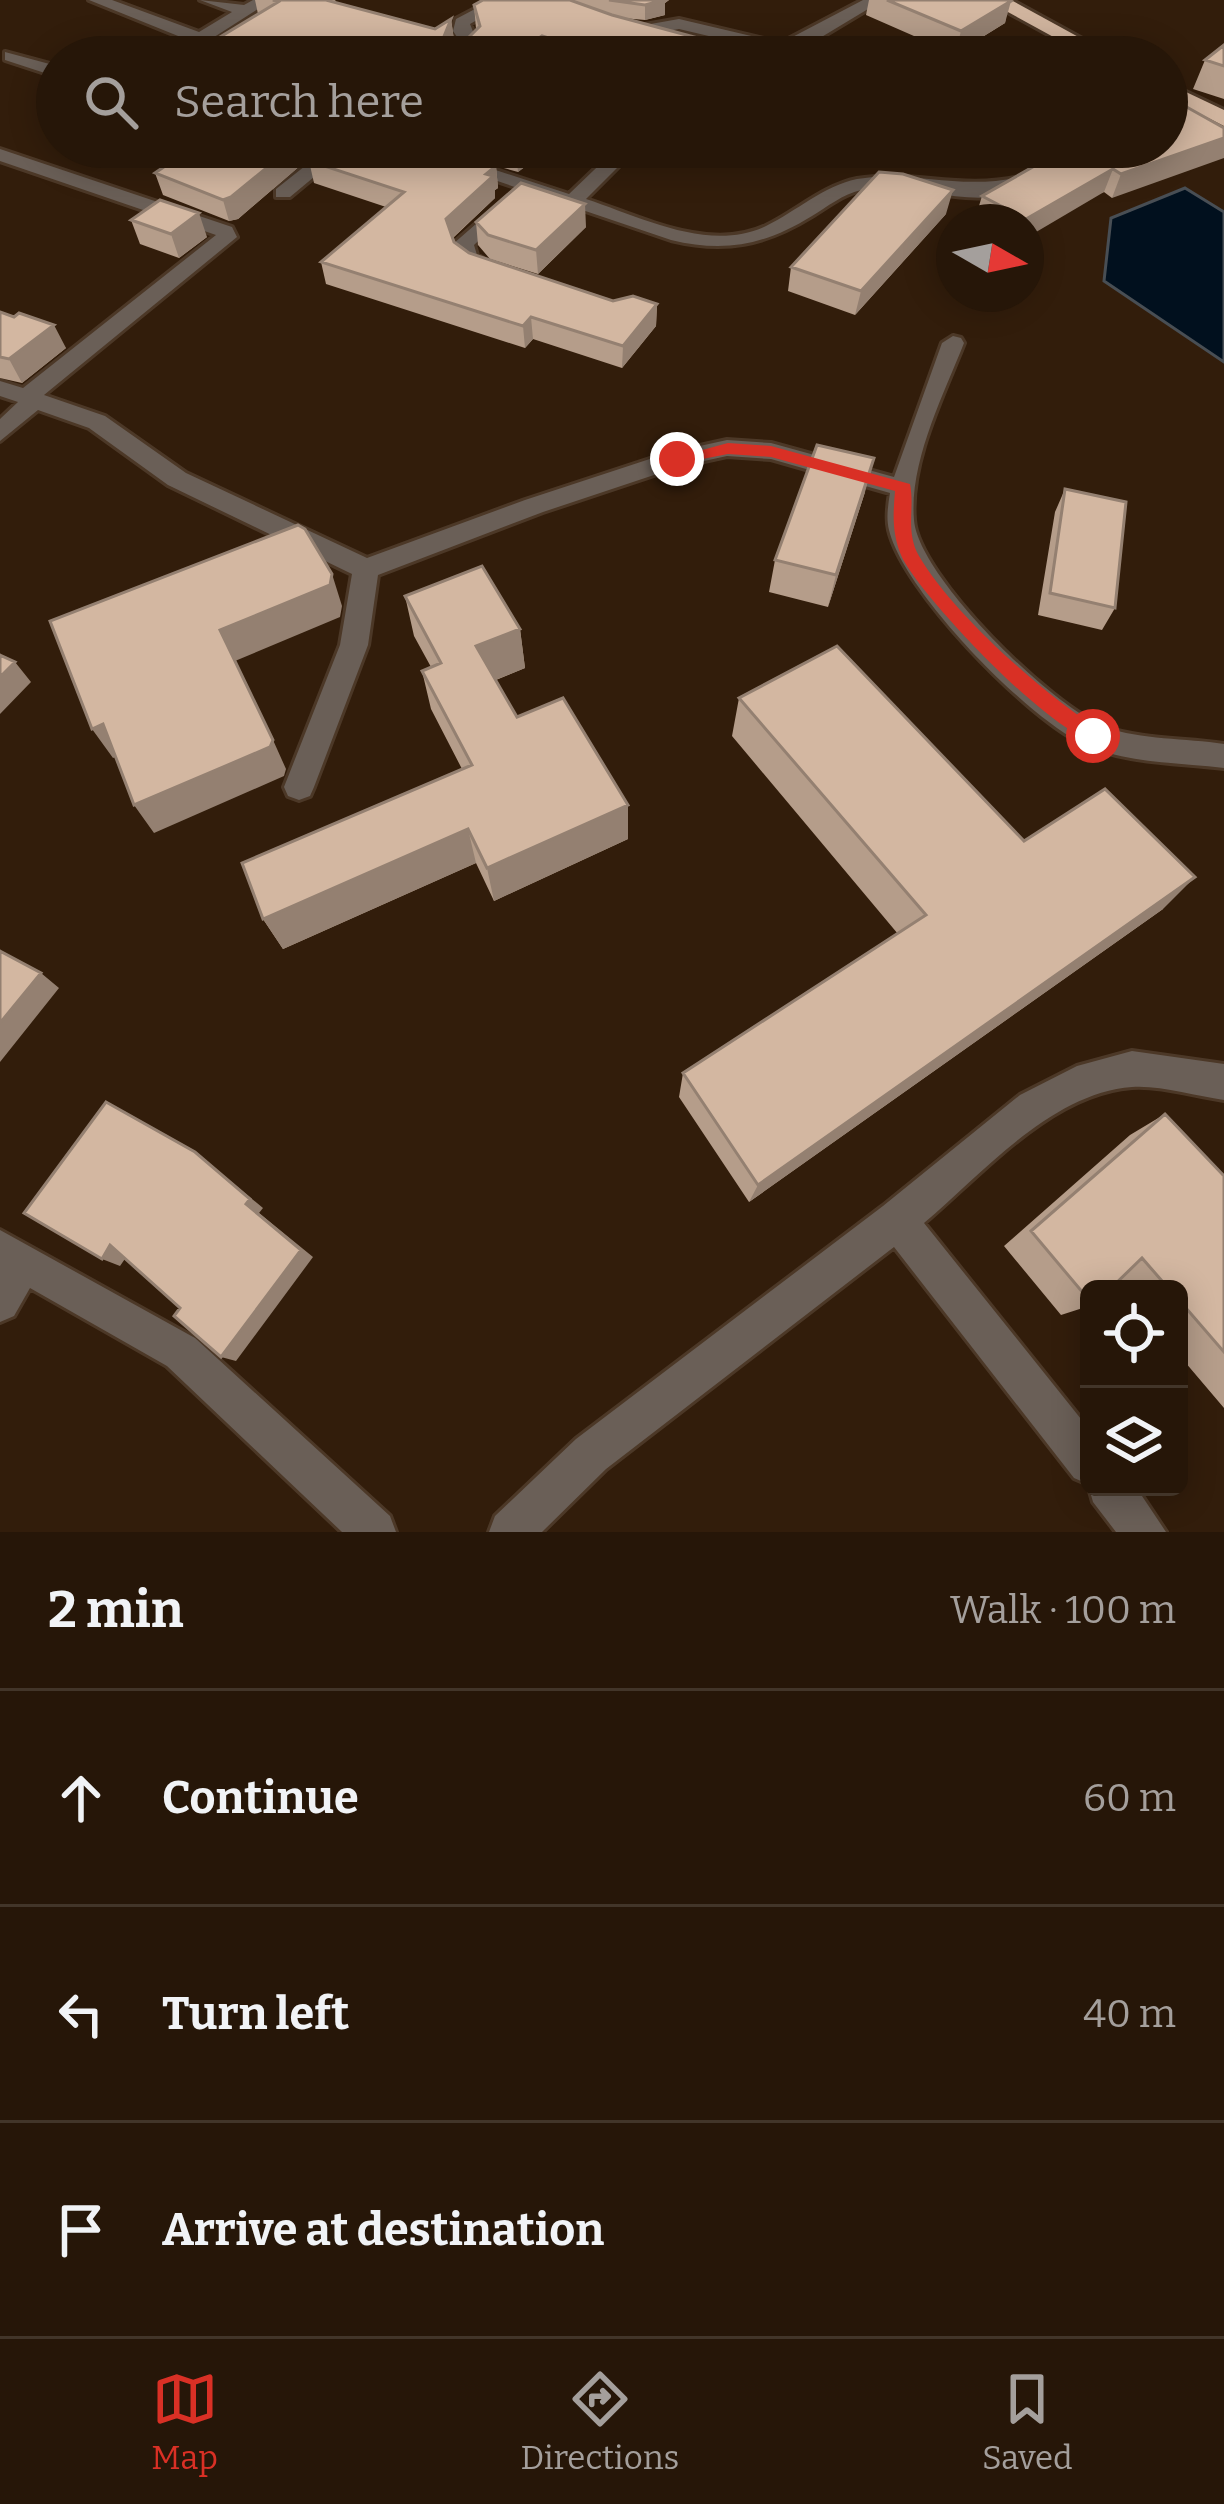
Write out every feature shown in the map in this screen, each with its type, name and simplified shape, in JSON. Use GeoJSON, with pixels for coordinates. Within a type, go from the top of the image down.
{"type":"FeatureCollection","features":[{"type":"Feature","properties":{"kind":"highway"},"geometry":{"type":"LineString","coordinates":[[996,0],[1065,36]]}},
{"type":"Feature","properties":{"kind":"highway"},"geometry":{"type":"LineString","coordinates":[[1188,100],[1224,119]]}},
{"type":"Feature","properties":{"kind":"street"},"geometry":{"type":"LineString","coordinates":[[97,0],[194,36]]}},
{"type":"Feature","properties":{"kind":"street"},"geometry":{"type":"LineString","coordinates":[[208,0],[245,11]]}},
{"type":"Feature","properties":{"kind":"street"},"geometry":{"type":"LineString","coordinates":[[202,36],[264,0]]}},
{"type":"Feature","properties":{"kind":"street"},"geometry":{"type":"LineString","coordinates":[[464,36],[462,22],[504,0]]}},
{"type":"Feature","properties":{"kind":"street"},"geometry":{"type":"LineString","coordinates":[[811,36],[874,0]]}},
{"type":"Feature","properties":{"kind":"street"},"geometry":{"type":"LineString","coordinates":[[602,23],[633,31],[680,24],[720,36]]}},
{"type":"Feature","properties":{"kind":"street"},"geometry":{"type":"LineString","coordinates":[[11,56],[36,65]]}},
{"type":"Feature","properties":{"kind":"street"},"geometry":{"type":"LineString","coordinates":[[0,155],[36,167]]}},
{"type":"Feature","properties":{"kind":"street"},"geometry":{"type":"LineString","coordinates":[[0,433],[31,398],[226,237],[225,231],[38,168]]}},
{"type":"Feature","properties":{"kind":"street"},"geometry":{"type":"LineString","coordinates":[[283,193],[315,168]]}},
{"type":"Feature","properties":{"kind":"street"},"geometry":{"type":"LineString","coordinates":[[471,168],[678,236],[748,243],[833,194],[860,184],[980,194],[1035,178]]}},
{"type":"Feature","properties":{"kind":"street"},"geometry":{"type":"LineString","coordinates":[[573,201],[607,168]]}},
{"type":"Feature","properties":{"kind":"street"},"geometry":{"type":"LineString","coordinates":[[509,277],[468,258],[463,244],[527,186]]}},
{"type":"Feature","properties":{"kind":"street"},"geometry":{"type":"LineString","coordinates":[[952,343],[904,488],[900,525],[910,557],[968,627],[1060,715],[1093,736],[1224,756]]}},
{"type":"Feature","properties":{"kind":"street"},"geometry":{"type":"LineString","coordinates":[[0,388],[97,422],[177,478],[366,569],[533,506],[677,459],[728,448],[771,452],[904,488]]}},
{"type":"Feature","properties":{"kind":"street"},"geometry":{"type":"LineString","coordinates":[[298,788],[354,645],[366,569]]}},
{"type":"Feature","properties":{"kind":"street"},"geometry":{"type":"LineString","coordinates":[[511,1532],[591,1454],[897,1220],[1033,1108],[1077,1084],[1132,1069],[1224,1082]]}},
{"type":"Feature","properties":{"kind":"street"},"geometry":{"type":"LineString","coordinates":[[897,1220],[1080,1451]]}},
{"type":"Feature","properties":{"kind":"street"},"geometry":{"type":"LineString","coordinates":[[0,1302],[12,1255],[181,1352],[374,1532]]}},
{"type":"Feature","properties":{"kind":"street"},"geometry":{"type":"LineString","coordinates":[[1115,1496],[1144,1532]]}},
{"type":"Feature","properties":{"kind":"water"},"geometry":{"type":"Polygon","coordinates":[[[1185,188],[1224,212],[1224,362],[1104,281],[1111,218],[1185,188]]]}},
{"type":"Feature","properties":{"kind":"building"},"geometry":{"type":"Polygon","coordinates":[[[273,0],[326,0],[435,29],[451,19],[444,36],[222,36],[278,2],[273,0]]]}},
{"type":"Feature","properties":{"kind":"building"},"geometry":{"type":"Polygon","coordinates":[[[483,0],[570,0],[690,36],[470,36],[480,26],[474,5],[483,0]]]}},
{"type":"Feature","properties":{"kind":"building"},"geometry":{"type":"Polygon","coordinates":[[[609,0],[664,0],[645,5],[609,0]]]}},
{"type":"Feature","properties":{"kind":"building"},"geometry":{"type":"Polygon","coordinates":[[[887,0],[1009,0],[1011,1],[961,31],[887,0]]]}},
{"type":"Feature","properties":{"kind":"building"},"geometry":{"type":"Polygon","coordinates":[[[1224,45],[1224,66],[1205,60],[1224,45]]]}},
{"type":"Feature","properties":{"kind":"building"},"geometry":{"type":"Polygon","coordinates":[[[1188,108],[1224,128],[1224,138],[1188,151],[1188,108]]]}},
{"type":"Feature","properties":{"kind":"building"},"geometry":{"type":"Polygon","coordinates":[[[162,168],[266,168],[223,200],[155,173],[162,168]]]}},
{"type":"Feature","properties":{"kind":"building"},"geometry":{"type":"Polygon","coordinates":[[[330,168],[494,168],[486,174],[493,176],[446,219],[454,242],[469,253],[613,301],[633,296],[657,304],[623,346],[531,317],[523,326],[321,262],[404,192],[330,168]]]}},
{"type":"Feature","properties":{"kind":"building"},"geometry":{"type":"Polygon","coordinates":[[[1031,168],[1138,168],[1121,174],[1113,169],[1044,209],[1044,204],[997,204],[982,196],[1031,168]]]}},
{"type":"Feature","properties":{"kind":"building"},"geometry":{"type":"Polygon","coordinates":[[[879,172],[903,174],[953,190],[861,291],[791,267],[879,172]]]}},
{"type":"Feature","properties":{"kind":"building"},"geometry":{"type":"Polygon","coordinates":[[[521,183],[585,204],[536,250],[488,235],[476,222],[521,183]]]}},
{"type":"Feature","properties":{"kind":"building"},"geometry":{"type":"Polygon","coordinates":[[[160,200],[199,213],[171,234],[131,220],[160,200]]]}},
{"type":"Feature","properties":{"kind":"building"},"geometry":{"type":"Polygon","coordinates":[[[0,312],[54,325],[9,359],[0,357],[0,312]]]}},
{"type":"Feature","properties":{"kind":"building"},"geometry":{"type":"Polygon","coordinates":[[[817,445],[874,458],[836,575],[775,560],[817,445]]]}},
{"type":"Feature","properties":{"kind":"building"},"geometry":{"type":"Polygon","coordinates":[[[1065,489],[1126,502],[1115,608],[1050,593],[1065,489]]]}},
{"type":"Feature","properties":{"kind":"building"},"geometry":{"type":"Polygon","coordinates":[[[298,525],[332,574],[330,585],[220,630],[273,740],[270,747],[134,805],[103,724],[92,729],[50,621],[298,525]]]}},
{"type":"Feature","properties":{"kind":"building"},"geometry":{"type":"Polygon","coordinates":[[[482,566],[520,629],[476,646],[517,717],[563,698],[628,805],[487,868],[468,829],[263,919],[242,863],[472,765],[422,671],[441,663],[405,596],[482,566]]]}},
{"type":"Feature","properties":{"kind":"building"},"geometry":{"type":"Polygon","coordinates":[[[837,646],[1024,841],[1105,789],[1195,877],[758,1185],[683,1073],[926,915],[739,698],[837,646]]]}},
{"type":"Feature","properties":{"kind":"building"},"geometry":{"type":"Polygon","coordinates":[[[0,655],[15,662],[0,677],[0,655]]]}},
{"type":"Feature","properties":{"kind":"building"},"geometry":{"type":"Polygon","coordinates":[[[0,951],[41,973],[0,1023],[0,951]]]}},
{"type":"Feature","properties":{"kind":"building"},"geometry":{"type":"Polygon","coordinates":[[[106,1102],[195,1152],[301,1250],[221,1357],[174,1316],[180,1308],[110,1245],[102,1259],[24,1213],[106,1102]]]}},
{"type":"Feature","properties":{"kind":"building"},"geometry":{"type":"Polygon","coordinates":[[[1165,1114],[1224,1176],[1224,1352],[1188,1310],[1188,1280],[1161,1280],[1142,1258],[1119,1280],[1080,1280],[1080,1289],[1031,1231],[1165,1114]]]}},
{"type":"Feature","properties":{"kind":"route"},"geometry":{"type":"LineString","coordinates":[[677,459],[728,448],[771,452],[904,488],[900,525],[910,557],[968,627],[1060,715],[1093,736]]}}]}
